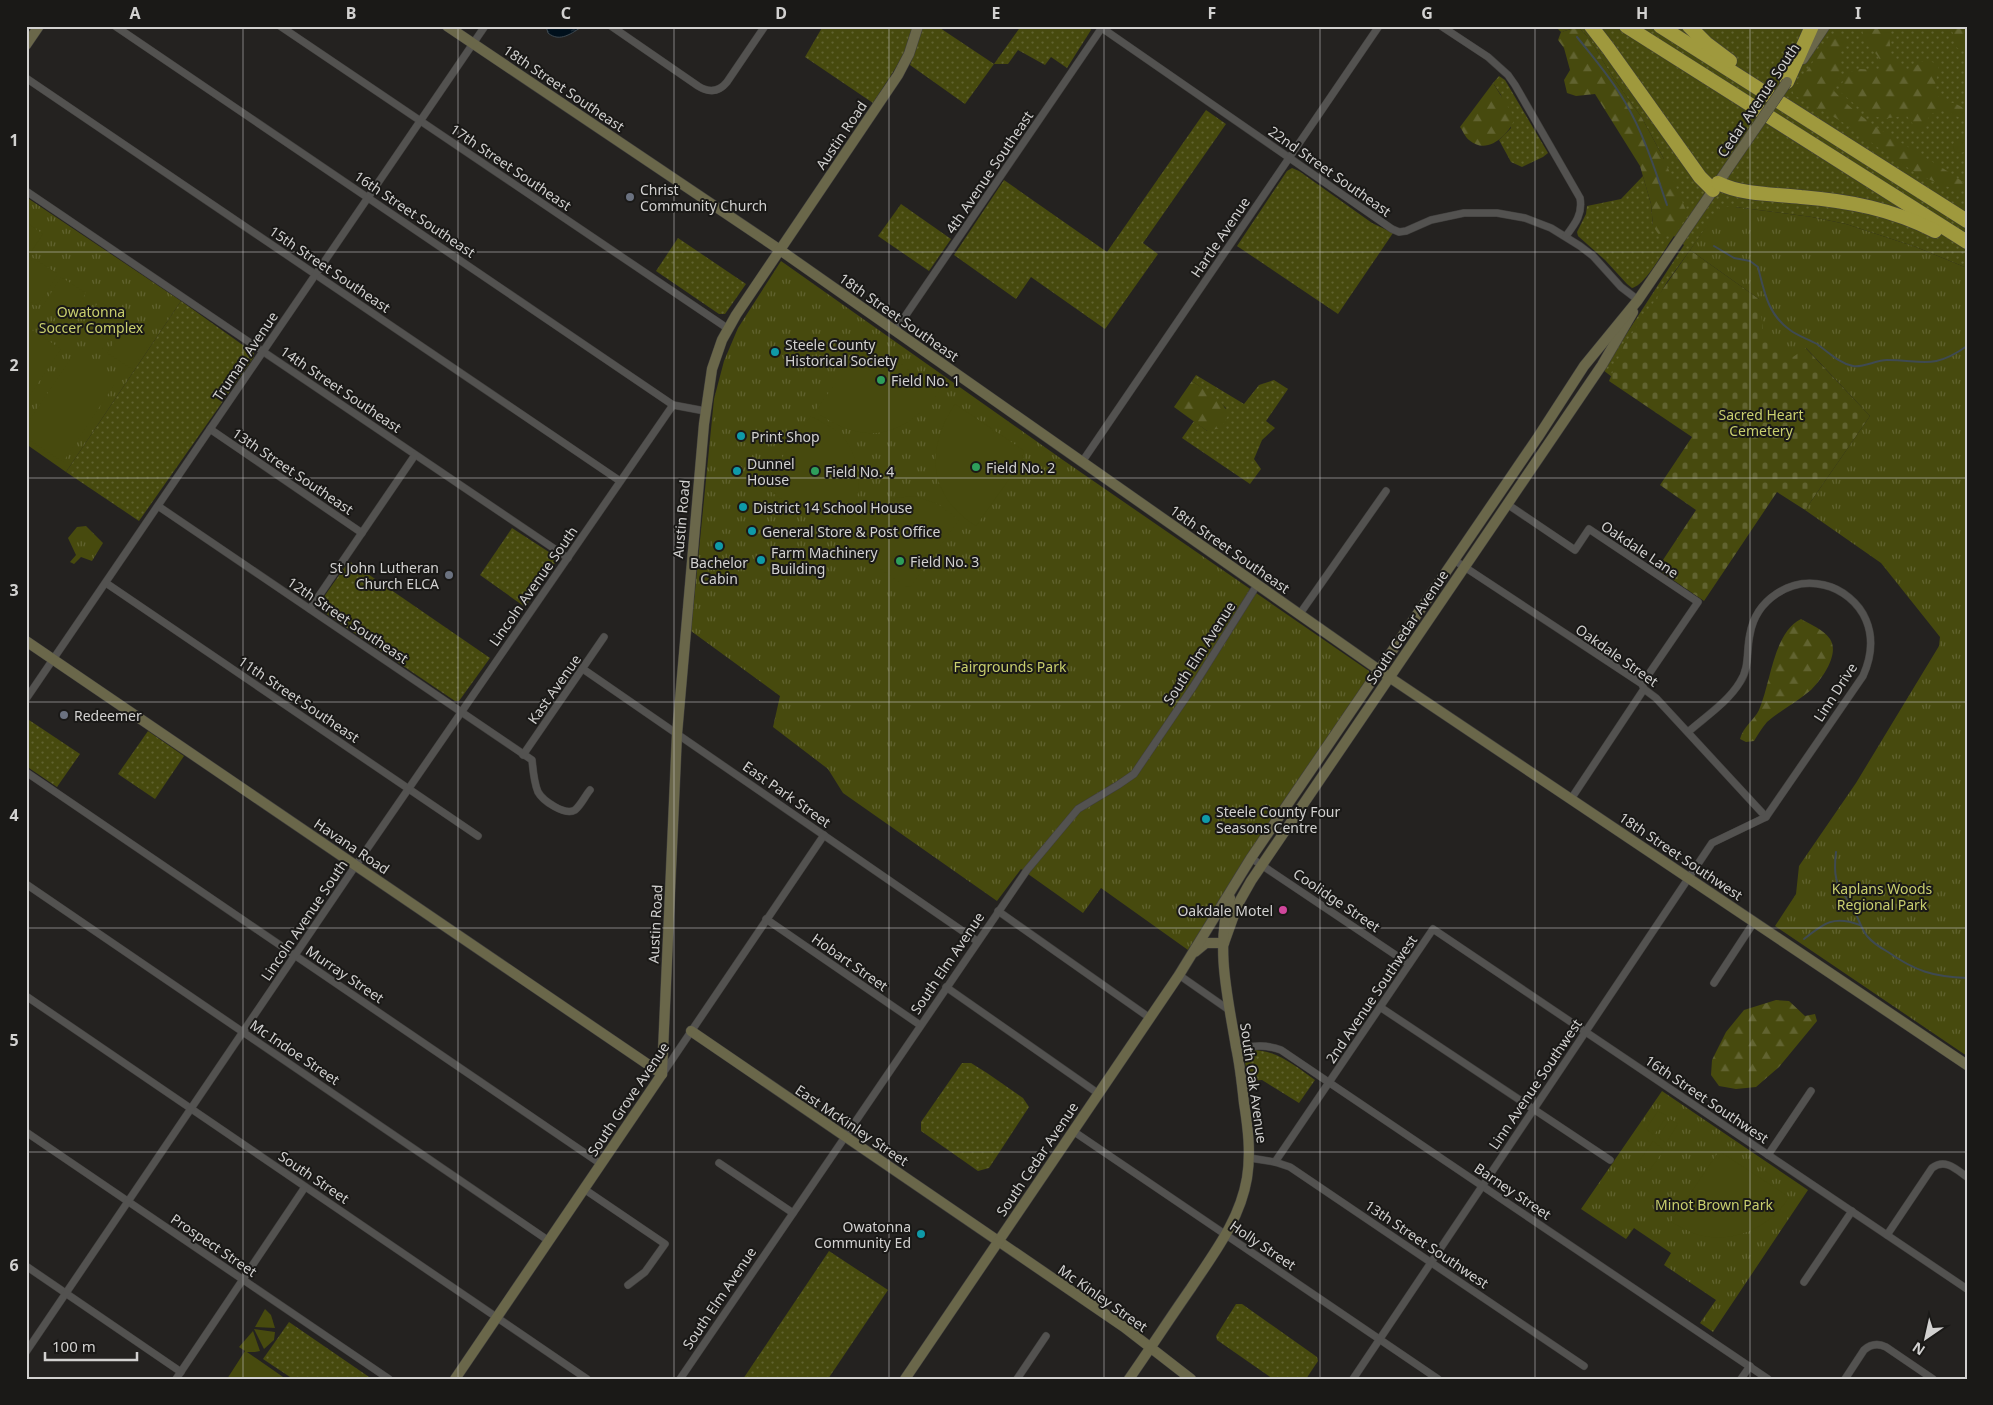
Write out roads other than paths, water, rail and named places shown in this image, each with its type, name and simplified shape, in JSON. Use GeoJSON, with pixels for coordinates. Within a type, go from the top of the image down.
{"type":"FeatureCollection","features":[{"type":"Feature","properties":{"kind":"highway"},"geometry":{"type":"LineString","coordinates":[[1591,26],[1700,177],[1716,186],[1742,191],[1842,201],[1882,209],[1920,224],[1967,249]]}},
{"type":"Feature","properties":{"kind":"highway"},"geometry":{"type":"LineString","coordinates":[[1626,26],[1967,242]]}},
{"type":"Feature","properties":{"kind":"highway"},"geometry":{"type":"LineString","coordinates":[[1660,26],[1967,221]]}},
{"type":"Feature","properties":{"kind":"highway"},"geometry":{"type":"LineString","coordinates":[[1689,26],[1720,54],[1834,136]]}},
{"type":"Feature","properties":{"kind":"highway"},"geometry":{"type":"LineString","coordinates":[[1787,82],[1812,26]]}},
{"type":"Feature","properties":{"kind":"street"},"geometry":{"type":"LineString","coordinates":[[26,45],[39,26]]}},
{"type":"Feature","properties":{"kind":"street","name":"16th Street Southeast"},"geometry":{"type":"LineString","coordinates":[[115,26],[673,405],[705,411]]}},
{"type":"Feature","properties":{"kind":"street","name":"17th Street Southeast"},"geometry":{"type":"LineString","coordinates":[[280,26],[727,328]]}},
{"type":"Feature","properties":{"kind":"street","name":"18th Street Southeast"},"geometry":{"type":"LineString","coordinates":[[447,26],[780,250],[1380,670]]}},
{"type":"Feature","properties":{"kind":"street","name":"Truman Avenue"},"geometry":{"type":"LineString","coordinates":[[26,700],[485,26]]}},
{"type":"Feature","properties":{"kind":"street"},"geometry":{"type":"LineString","coordinates":[[611,26],[698,86],[712,91],[720,89],[727,82],[765,26]]}},
{"type":"Feature","properties":{"kind":"street","name":"Austin Road"},"geometry":{"type":"LineString","coordinates":[[662,1074],[677,734],[705,411],[712,369],[727,328],[898,75],[909,54],[918,26]]}},
{"type":"Feature","properties":{"kind":"street","name":"Hartle Avenue"},"geometry":{"type":"LineString","coordinates":[[1082,462],[1379,26]]}},
{"type":"Feature","properties":{"kind":"street"},"geometry":{"type":"LineString","coordinates":[[1441,26],[1488,57],[1515,85],[1580,198],[1581,211],[1579,218],[1566,236]]}},
{"type":"Feature","properties":{"kind":"street","name":"Cedar Avenue South"},"geometry":{"type":"LineString","coordinates":[[1716,186],[1825,26]]}},
{"type":"Feature","properties":{"kind":"street","name":"22nd Street Southeast"},"geometry":{"type":"LineString","coordinates":[[1101,27],[1392,229],[1399,232],[1447,216],[1480,212],[1525,218],[1566,236],[1592,256],[1620,287],[1638,300]]}},
{"type":"Feature","properties":{"kind":"street","name":"4th Avenue Southeast"},"geometry":{"type":"LineString","coordinates":[[895,331],[1101,27]]}},
{"type":"Feature","properties":{"kind":"street","name":"15th Street Southeast"},"geometry":{"type":"LineString","coordinates":[[26,78],[620,481]]}},
{"type":"Feature","properties":{"kind":"street","name":"South Cedar Avenue"},"geometry":{"type":"LineString","coordinates":[[905,1379],[1179,975],[1192,955],[1202,934],[1251,858],[1538,437],[1584,366],[1638,300],[1716,186]]}},
{"type":"Feature","properties":{"kind":"street","name":"14th Street Southeast"},"geometry":{"type":"LineString","coordinates":[[26,191],[568,558]]}},
{"type":"Feature","properties":{"kind":"street","name":"South Cedar Avenue"},"geometry":{"type":"LineString","coordinates":[[1192,955],[1206,943],[1224,943],[1238,904],[1261,865],[1602,365],[1618,340],[1638,300]]}},
{"type":"Feature","properties":{"kind":"street","name":"Lincoln Avenue South"},"geometry":{"type":"LineString","coordinates":[[26,1352],[356,865],[673,405]]}},
{"type":"Feature","properties":{"kind":"street","name":"13th Street Southeast"},"geometry":{"type":"LineString","coordinates":[[210,429],[362,532]]}},
{"type":"Feature","properties":{"kind":"street"},"geometry":{"type":"LineString","coordinates":[[310,609],[415,454]]}},
{"type":"Feature","properties":{"kind":"street"},"geometry":{"type":"LineString","coordinates":[[1299,614],[1386,491]]}},
{"type":"Feature","properties":{"kind":"street","name":"Oakdale Lane"},"geometry":{"type":"LineString","coordinates":[[1507,504],[1575,550],[1589,529],[1698,602],[1643,687]]}},
{"type":"Feature","properties":{"kind":"street","name":"12th Street Southeast"},"geometry":{"type":"LineString","coordinates":[[158,506],[523,755]]}},
{"type":"Feature","properties":{"kind":"street","name":"Oakdale Street"},"geometry":{"type":"LineString","coordinates":[[1454,560],[1643,687],[1656,698],[1766,817]]}},
{"type":"Feature","properties":{"kind":"street","name":"11th Street Southeast"},"geometry":{"type":"LineString","coordinates":[[106,583],[478,836]]}},
{"type":"Feature","properties":{"kind":"street","name":"Linn Drive"},"geometry":{"type":"LineString","coordinates":[[1688,732],[1731,694],[1740,682],[1747,666],[1752,625],[1759,610],[1772,596],[1799,584],[1816,584],[1840,591],[1856,604],[1866,621],[1871,639],[1870,656],[1863,676],[1766,817],[1712,843],[1688,878]]}},
{"type":"Feature","properties":{"kind":"street","name":"South Elm Avenue"},"geometry":{"type":"LineString","coordinates":[[680,1379],[1027,870],[1072,814],[1134,774],[1194,687],[1257,585]]}},
{"type":"Feature","properties":{"kind":"street","name":"Kast Avenue"},"geometry":{"type":"LineString","coordinates":[[523,755],[604,637]]}},
{"type":"Feature","properties":{"kind":"street","name":"Havana Road"},"geometry":{"type":"LineString","coordinates":[[26,640],[662,1074]]}},
{"type":"Feature","properties":{"kind":"street","name":"East Park Street"},"geometry":{"type":"LineString","coordinates":[[583,668],[977,941]]}},
{"type":"Feature","properties":{"kind":"street","name":"18th Street Southwest"},"geometry":{"type":"LineString","coordinates":[[1380,670],[1967,1065]]}},
{"type":"Feature","properties":{"kind":"street"},"geometry":{"type":"LineString","coordinates":[[1570,799],[1643,687]]}},
{"type":"Feature","properties":{"kind":"street"},"geometry":{"type":"LineString","coordinates":[[523,755],[532,760],[538,792],[561,810],[570,812],[576,809],[590,790]]}},
{"type":"Feature","properties":{"kind":"street","name":"Murray Street"},"geometry":{"type":"LineString","coordinates":[[26,772],[601,1164]]}},
{"type":"Feature","properties":{"kind":"street","name":"South Grove Avenue"},"geometry":{"type":"LineString","coordinates":[[455,1379],[824,835]]}},
{"type":"Feature","properties":{"kind":"street","name":"Coolidge Street"},"geometry":{"type":"LineString","coordinates":[[1251,858],[1409,964]]}},
{"type":"Feature","properties":{"kind":"street","name":"Linn Avenue Southwest"},"geometry":{"type":"LineString","coordinates":[[1353,1379],[1688,878]]}},
{"type":"Feature","properties":{"kind":"street","name":"South Oak Avenue"},"geometry":{"type":"LineString","coordinates":[[1129,1379],[1226,1235],[1240,1205],[1247,1178],[1250,1158],[1248,1133],[1237,1048],[1224,977],[1226,910],[1237,881]]}},
{"type":"Feature","properties":{"kind":"street","name":"Mc Indoe Street"},"geometry":{"type":"LineString","coordinates":[[26,884],[549,1241]]}},
{"type":"Feature","properties":{"kind":"street"},"geometry":{"type":"LineString","coordinates":[[998,911],[1150,1018]]}},
{"type":"Feature","properties":{"kind":"street","name":"Hobart Street"},"geometry":{"type":"LineString","coordinates":[[766,919],[920,1025]]}},
{"type":"Feature","properties":{"kind":"street"},"geometry":{"type":"LineString","coordinates":[[1714,983],[1754,922]]}},
{"type":"Feature","properties":{"kind":"street","name":"2nd Avenue Southwest"},"geometry":{"type":"LineString","coordinates":[[1275,1162],[1433,929]]}},
{"type":"Feature","properties":{"kind":"street","name":"16th Street Southwest"},"geometry":{"type":"LineString","coordinates":[[1433,929],[1967,1289]]}},
{"type":"Feature","properties":{"kind":"street"},"geometry":{"type":"LineString","coordinates":[[1179,975],[1229,1010]]}},
{"type":"Feature","properties":{"kind":"street"},"geometry":{"type":"LineString","coordinates":[[946,987],[1098,1094]]}},
{"type":"Feature","properties":{"kind":"street","name":"South Street"},"geometry":{"type":"LineString","coordinates":[[26,996],[587,1379]]}},
{"type":"Feature","properties":{"kind":"street"},"geometry":{"type":"LineString","coordinates":[[1380,1007],[1610,1160]]}},
{"type":"Feature","properties":{"kind":"street","name":"East McKinley Street"},"geometry":{"type":"LineString","coordinates":[[691,1031],[998,1242]]}},
{"type":"Feature","properties":{"kind":"street","name":"Barney Street"},"geometry":{"type":"LineString","coordinates":[[1237,1048],[1269,1045],[1280,1050],[1768,1379]]}},
{"type":"Feature","properties":{"kind":"street"},"geometry":{"type":"LineString","coordinates":[[1768,1155],[1811,1091]]}},
{"type":"Feature","properties":{"kind":"street","name":"Holly Street"},"geometry":{"type":"LineString","coordinates":[[1073,1131],[1438,1379]]}},
{"type":"Feature","properties":{"kind":"street","name":"Prospect Street"},"geometry":{"type":"LineString","coordinates":[[26,1132],[389,1379]]}},
{"type":"Feature","properties":{"kind":"street","name":"13th Street Southwest"},"geometry":{"type":"LineString","coordinates":[[1250,1158],[1275,1162],[1290,1167],[1584,1366]]}},
{"type":"Feature","properties":{"kind":"street"},"geometry":{"type":"LineString","coordinates":[[719,1163],[792,1213]]}},
{"type":"Feature","properties":{"kind":"street"},"geometry":{"type":"LineString","coordinates":[[1887,1235],[1932,1168],[1936,1165],[1946,1164],[1967,1177]]}},
{"type":"Feature","properties":{"kind":"street"},"geometry":{"type":"LineString","coordinates":[[176,1379],[305,1187]]}},
{"type":"Feature","properties":{"kind":"street"},"geometry":{"type":"LineString","coordinates":[[584,1189],[665,1244],[645,1272],[628,1285]]}},
{"type":"Feature","properties":{"kind":"street"},"geometry":{"type":"LineString","coordinates":[[1804,1282],[1852,1211]]}},
{"type":"Feature","properties":{"kind":"street","name":"Mc Kinley Street"},"geometry":{"type":"LineString","coordinates":[[998,1242],[1124,1327],[1191,1379]]}},
{"type":"Feature","properties":{"kind":"street"},"geometry":{"type":"LineString","coordinates":[[26,1266],[181,1372]]}},
{"type":"Feature","properties":{"kind":"street"},"geometry":{"type":"LineString","coordinates":[[1017,1379],[1046,1336]]}},
{"type":"Feature","properties":{"kind":"street"},"geometry":{"type":"LineString","coordinates":[[1845,1379],[1864,1350],[1868,1346],[1878,1344],[1886,1347],[1933,1379]]}},
{"type":"Feature","properties":{"kind":"street"},"geometry":{"type":"LineString","coordinates":[[1741,1379],[1750,1366]]}},
{"type":"Feature","properties":{"kind":"water"},"geometry":{"type":"Polygon","coordinates":[[[546,26],[583,26],[566,36],[557,37],[548,33],[546,26]]]}},
{"type":"Feature","properties":{"kind":"waterway"},"geometry":{"type":"LineString","coordinates":[[1577,37],[1609,77],[1632,114],[1649,152],[1667,205]]}},
{"type":"Feature","properties":{"kind":"waterway"},"geometry":{"type":"LineString","coordinates":[[1714,246],[1734,258],[1750,261],[1758,267],[1768,302],[1783,324],[1848,365],[1861,366],[1887,360],[1936,361],[1967,346]]}},
{"type":"Feature","properties":{"kind":"waterway"},"geometry":{"type":"LineString","coordinates":[[1836,852],[1835,872],[1838,885],[1869,938],[1898,959],[1925,972],[1967,978]]}},
{"type":"Feature","properties":{"kind":"waterway"},"geometry":{"type":"LineString","coordinates":[[1804,939],[1830,922],[1843,921],[1860,925]]}},
{"type":"Feature","properties":{"kind":"place","name":"Christ Community Church"},"geometry":{"type":"Point","coordinates":[630,197]}},
{"type":"Feature","properties":{"kind":"place","name":"Steele County Historical Society"},"geometry":{"type":"Point","coordinates":[775,352]}},
{"type":"Feature","properties":{"kind":"place","name":"Field No. 1"},"geometry":{"type":"Point","coordinates":[881,380]}},
{"type":"Feature","properties":{"kind":"place","name":"Print Shop"},"geometry":{"type":"Point","coordinates":[741,436]}},
{"type":"Feature","properties":{"kind":"place","name":"Field No. 2"},"geometry":{"type":"Point","coordinates":[976,467]}},
{"type":"Feature","properties":{"kind":"place","name":"Dunnel House"},"geometry":{"type":"Point","coordinates":[737,471]}},
{"type":"Feature","properties":{"kind":"place","name":"Field No. 4"},"geometry":{"type":"Point","coordinates":[815,471]}},
{"type":"Feature","properties":{"kind":"place","name":"District 14 School House"},"geometry":{"type":"Point","coordinates":[743,507]}},
{"type":"Feature","properties":{"kind":"place","name":"General Store & Post Office"},"geometry":{"type":"Point","coordinates":[752,531]}},
{"type":"Feature","properties":{"kind":"place","name":"Bachelor Cabin"},"geometry":{"type":"Point","coordinates":[719,546]}},
{"type":"Feature","properties":{"kind":"place","name":"Farm Machinery Building"},"geometry":{"type":"Point","coordinates":[761,560]}},
{"type":"Feature","properties":{"kind":"place","name":"Field No. 3"},"geometry":{"type":"Point","coordinates":[900,561]}},
{"type":"Feature","properties":{"kind":"place","name":"St John Lutheran Church ELCA"},"geometry":{"type":"Point","coordinates":[449,575]}},
{"type":"Feature","properties":{"kind":"place","name":"Redeemer"},"geometry":{"type":"Point","coordinates":[64,715]}},
{"type":"Feature","properties":{"kind":"place","name":"Steele County Four Seasons Centre"},"geometry":{"type":"Point","coordinates":[1206,819]}},
{"type":"Feature","properties":{"kind":"place","name":"Oakdale Motel"},"geometry":{"type":"Point","coordinates":[1283,910]}},
{"type":"Feature","properties":{"kind":"place","name":"Owatonna Community Ed"},"geometry":{"type":"Point","coordinates":[921,1234]}},
{"type":"Feature","properties":{"kind":"park label","name":"Owatonna Soccer Complex"},"geometry":{"type":"Point","coordinates":[91,320]}},
{"type":"Feature","properties":{"kind":"park label","name":"Sacred Heart Cemetery"},"geometry":{"type":"Point","coordinates":[1761,422]}},
{"type":"Feature","properties":{"kind":"park label","name":"Fairgrounds Park"},"geometry":{"type":"Point","coordinates":[1010,666]}},
{"type":"Feature","properties":{"kind":"park label","name":"Kaplans Woods Regional Park"},"geometry":{"type":"Point","coordinates":[1882,896]}},
{"type":"Feature","properties":{"kind":"park label","name":"Minot Brown Park"},"geometry":{"type":"Point","coordinates":[1714,1204]}}]}
